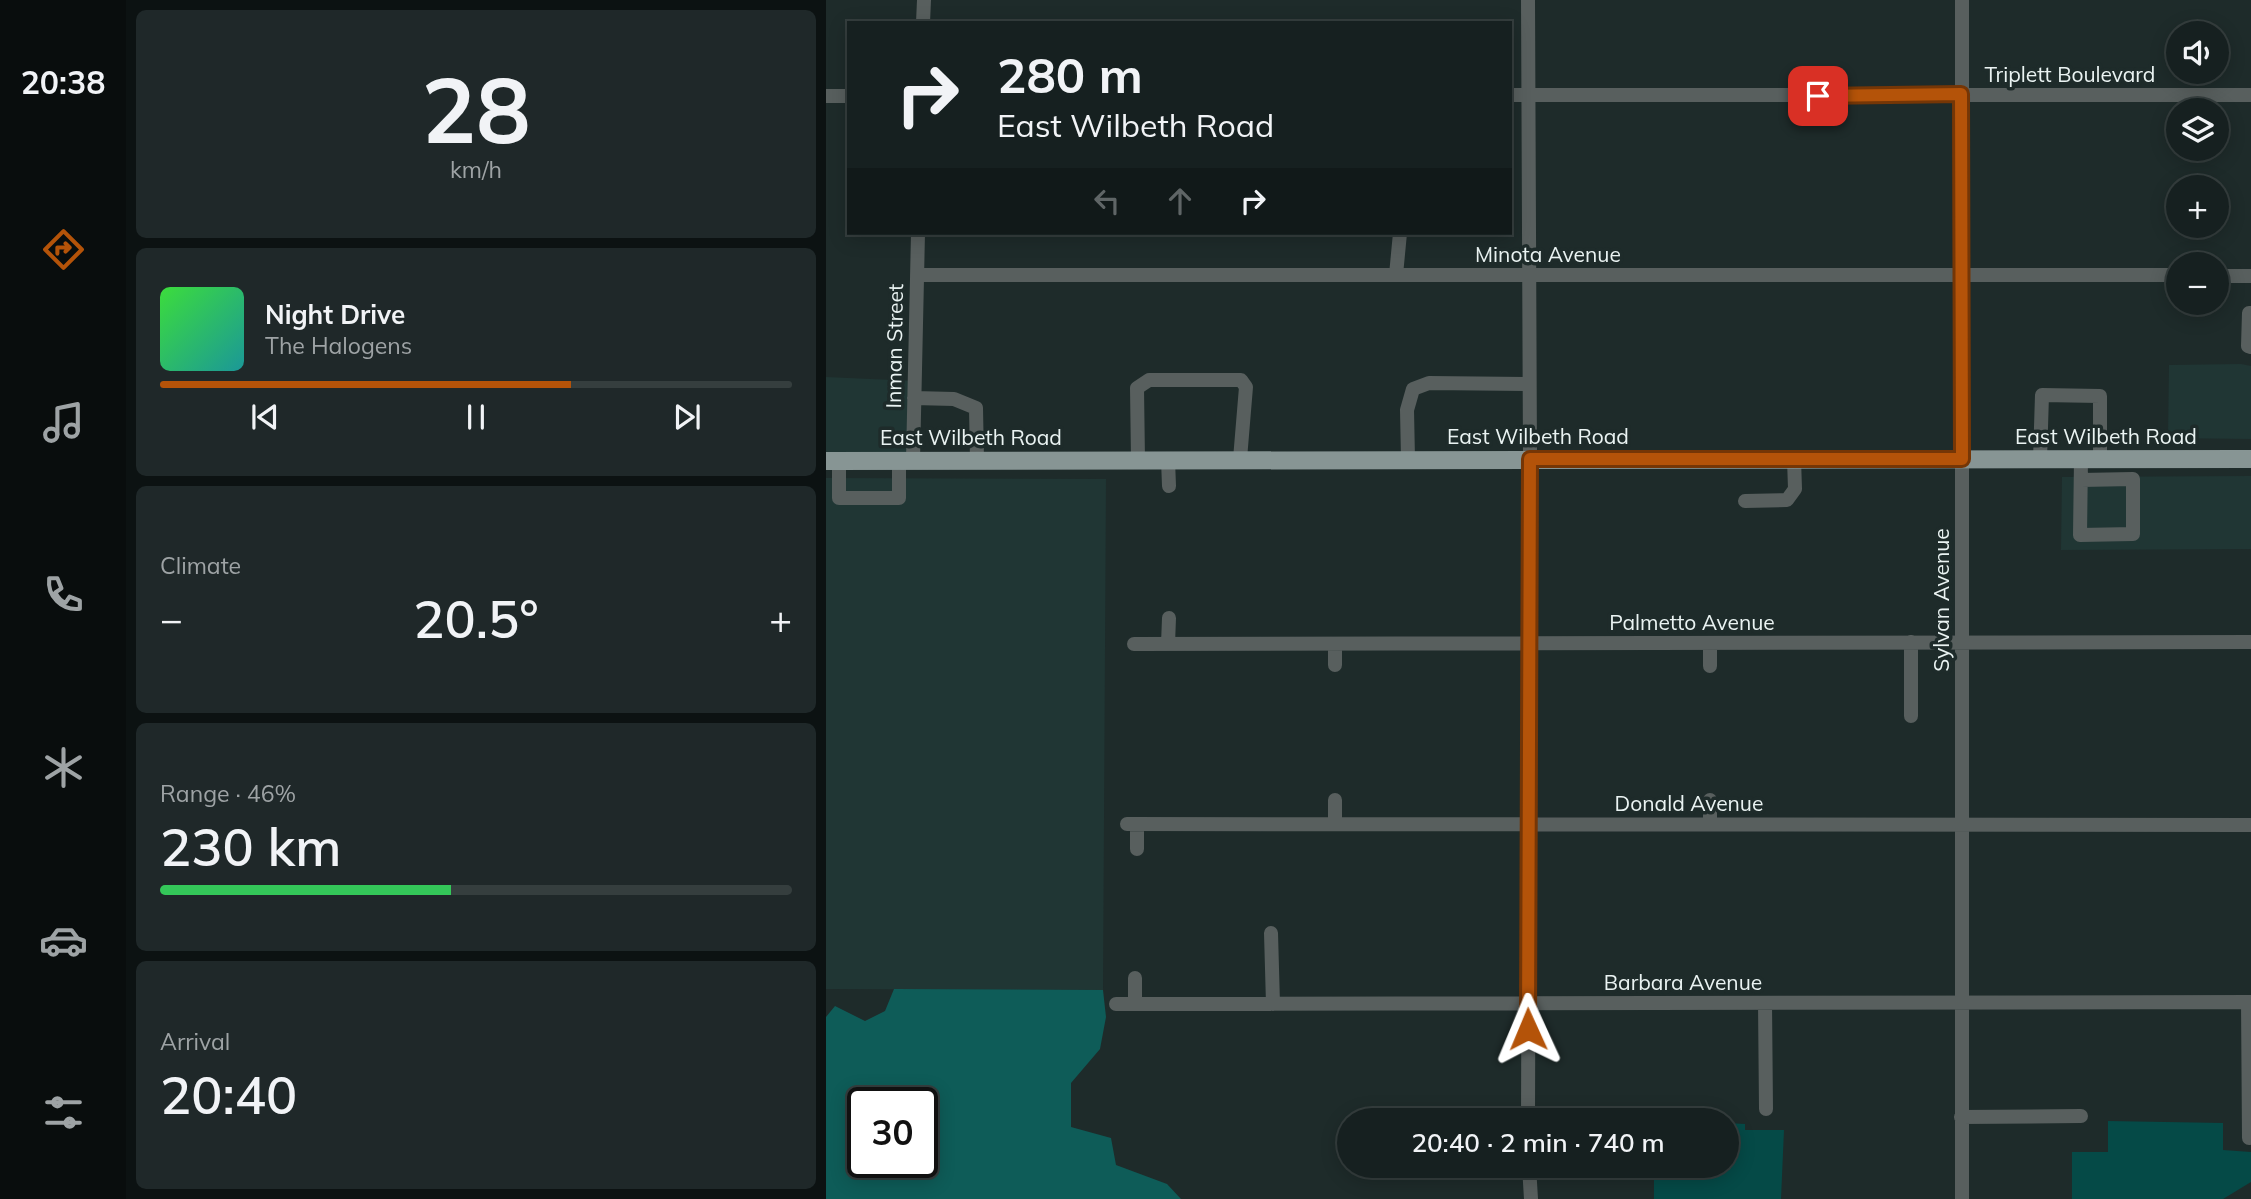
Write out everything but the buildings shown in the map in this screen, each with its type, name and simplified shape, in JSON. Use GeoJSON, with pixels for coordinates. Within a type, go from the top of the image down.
{"type":"FeatureCollection","features":[{"type":"Feature","properties":{"kind":"main road","name":"East Wilbeth Road"},"geometry":{"type":"LineString","coordinates":[[832,461],[2251,459]]}},
{"type":"Feature","properties":{"kind":"street"},"geometry":{"type":"LineString","coordinates":[[923,21],[924,0]]}},
{"type":"Feature","properties":{"kind":"street"},"geometry":{"type":"LineString","coordinates":[[1528,0],[1528,1108]]}},
{"type":"Feature","properties":{"kind":"street","name":"Sylvan Avenue"},"geometry":{"type":"LineString","coordinates":[[1962,0],[1962,1199]]}},
{"type":"Feature","properties":{"kind":"street","name":"Triplett Boulevard"},"geometry":{"type":"LineString","coordinates":[[1512,95],[2251,95]]}},
{"type":"Feature","properties":{"kind":"street"},"geometry":{"type":"LineString","coordinates":[[826,96],[847,96]]}},
{"type":"Feature","properties":{"kind":"street","name":"Inman Street"},"geometry":{"type":"LineString","coordinates":[[832,461],[839,498],[899,498],[914,398],[918,235]]}},
{"type":"Feature","properties":{"kind":"street"},"geometry":{"type":"LineString","coordinates":[[1396,275],[1400,235]]}},
{"type":"Feature","properties":{"kind":"street","name":"Minota Avenue"},"geometry":{"type":"LineString","coordinates":[[917,275],[2166,275]]}},
{"type":"Feature","properties":{"kind":"street"},"geometry":{"type":"LineString","coordinates":[[2229,276],[2251,276]]}},
{"type":"Feature","properties":{"kind":"street"},"geometry":{"type":"LineString","coordinates":[[2251,313],[2248,346],[2251,346]]}},
{"type":"Feature","properties":{"kind":"street"},"geometry":{"type":"LineString","coordinates":[[1138,460],[1137,388],[1149,380],[1241,380],[1247,387],[1240,459]]}},
{"type":"Feature","properties":{"kind":"street"},"geometry":{"type":"LineString","coordinates":[[1408,459],[1407,410],[1413,389],[1429,383],[1529,384]]}},
{"type":"Feature","properties":{"kind":"street"},"geometry":{"type":"LineString","coordinates":[[2040,459],[2042,395],[2100,396],[2100,459]]}},
{"type":"Feature","properties":{"kind":"street"},"geometry":{"type":"LineString","coordinates":[[914,398],[954,399],[976,408],[977,460]]}},
{"type":"Feature","properties":{"kind":"street"},"geometry":{"type":"LineString","coordinates":[[1745,501],[1787,500],[1795,489],[1794,459]]}},
{"type":"Feature","properties":{"kind":"street"},"geometry":{"type":"LineString","coordinates":[[2081,459],[2080,535],[2133,534],[2133,479],[2081,480]]}},
{"type":"Feature","properties":{"kind":"street"},"geometry":{"type":"LineString","coordinates":[[1168,460],[1169,486]]}},
{"type":"Feature","properties":{"kind":"street"},"geometry":{"type":"LineString","coordinates":[[1168,644],[1169,618]]}},
{"type":"Feature","properties":{"kind":"street"},"geometry":{"type":"LineString","coordinates":[[1911,642],[1911,716]]}},
{"type":"Feature","properties":{"kind":"street","name":"Palmetto Avenue"},"geometry":{"type":"LineString","coordinates":[[1134,644],[2251,642]]}},
{"type":"Feature","properties":{"kind":"street"},"geometry":{"type":"LineString","coordinates":[[1710,643],[1710,666]]}},
{"type":"Feature","properties":{"kind":"street"},"geometry":{"type":"LineString","coordinates":[[1335,644],[1335,666]]}},
{"type":"Feature","properties":{"kind":"street"},"geometry":{"type":"LineString","coordinates":[[1335,800],[1335,824]]}},
{"type":"Feature","properties":{"kind":"street"},"geometry":{"type":"LineString","coordinates":[[1710,800],[1710,824]]}},
{"type":"Feature","properties":{"kind":"street","name":"Donald Avenue"},"geometry":{"type":"LineString","coordinates":[[1137,849],[1132,824],[2251,825]]}},
{"type":"Feature","properties":{"kind":"street"},"geometry":{"type":"LineString","coordinates":[[1271,933],[1273,1004]]}},
{"type":"Feature","properties":{"kind":"street"},"geometry":{"type":"LineString","coordinates":[[1135,978],[1135,1004]]}},
{"type":"Feature","properties":{"kind":"street"},"geometry":{"type":"LineString","coordinates":[[2249,1138],[2250,1002]]}},
{"type":"Feature","properties":{"kind":"street","name":"Barbara Avenue"},"geometry":{"type":"LineString","coordinates":[[1116,1004],[2250,1002]]}},
{"type":"Feature","properties":{"kind":"street"},"geometry":{"type":"LineString","coordinates":[[1765,1003],[1766,1109]]}},
{"type":"Feature","properties":{"kind":"street"},"geometry":{"type":"LineString","coordinates":[[1961,1117],[2081,1115]]}},
{"type":"Feature","properties":{"kind":"street"},"geometry":{"type":"LineString","coordinates":[[1530,1178],[1531,1199]]}},
{"type":"Feature","properties":{"kind":"shaded area"},"geometry":{"type":"Polygon","coordinates":[[[2169,365],[2251,366],[2251,439],[2168,438],[2169,365]]]}},
{"type":"Feature","properties":{"kind":"shaded area"},"geometry":{"type":"Polygon","coordinates":[[[826,377],[915,381],[913,460],[826,461],[826,377]]]}},
{"type":"Feature","properties":{"kind":"shaded area"},"geometry":{"type":"Polygon","coordinates":[[[2251,476],[2251,549],[2061,550],[2062,477],[2251,476]]]}},
{"type":"Feature","properties":{"kind":"shaded area"},"geometry":{"type":"Polygon","coordinates":[[[826,478],[1106,479],[1103,990],[826,989],[826,478]]]}},
{"type":"Feature","properties":{"kind":"shaded area"},"geometry":{"type":"Polygon","coordinates":[[[894,989],[1103,990],[1106,1017],[1100,1049],[1071,1083],[1071,1127],[1111,1138],[1116,1165],[1167,1184],[1181,1199],[826,1199],[826,1017],[835,1006],[865,1021],[885,1011],[894,989]]]}},
{"type":"Feature","properties":{"kind":"shaded area"},"geometry":{"type":"Polygon","coordinates":[[[2108,1121],[2223,1123],[2223,1150],[2251,1152],[2251,1182],[2223,1199],[2072,1199],[2072,1152],[2108,1152],[2108,1121]]]}},
{"type":"Feature","properties":{"kind":"shaded area"},"geometry":{"type":"Polygon","coordinates":[[[1739,1124],[1745,1124],[1745,1130],[1784,1130],[1781,1199],[1654,1199],[1654,1178],[1739,1178],[1739,1124]]]}},
{"type":"Feature","properties":{"kind":"route"},"geometry":{"type":"LineString","coordinates":[[1528,1029],[1530,459],[1962,459],[1961,94],[1818,96]]}}]}
